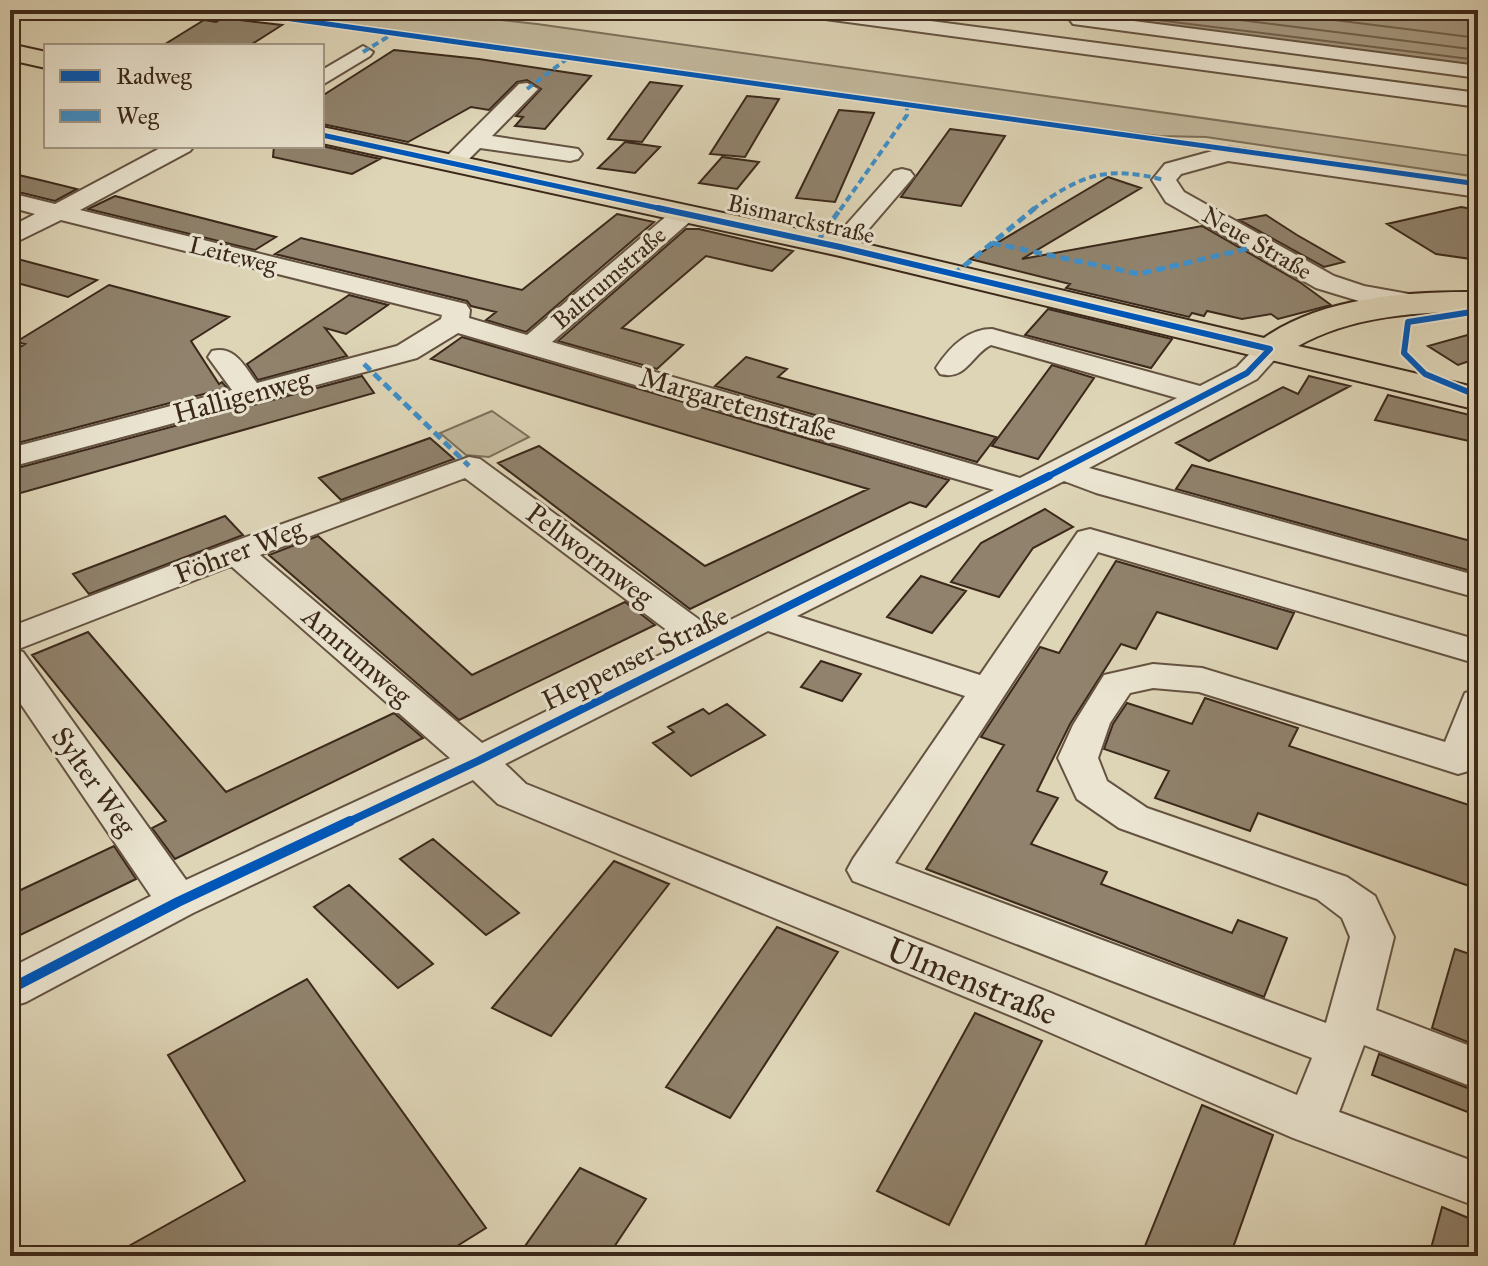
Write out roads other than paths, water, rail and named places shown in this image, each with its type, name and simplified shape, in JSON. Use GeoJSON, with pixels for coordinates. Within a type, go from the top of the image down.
{"type":"FeatureCollection","features":[{"type":"Feature","properties":{"kind":"main road"},"geometry":{"type":"LineString","coordinates":[[10,52],[44,60]]}},
{"type":"Feature","properties":{"kind":"main road"},"geometry":{"type":"LineString","coordinates":[[10,74],[44,81]]}},
{"type":"Feature","properties":{"kind":"main road","name":"Bismarckstraße"},"geometry":{"type":"LineString","coordinates":[[324,135],[463,151],[685,213],[1478,399]]}},
{"type":"Feature","properties":{"kind":"main road","name":"Heppenser Straße"},"geometry":{"type":"LineString","coordinates":[[1270,349],[1296,332],[1332,320],[1450,302]]}},
{"type":"Feature","properties":{"kind":"street"},"geometry":{"type":"LineString","coordinates":[[803,10],[1478,100]]}},
{"type":"Feature","properties":{"kind":"street"},"geometry":{"type":"LineString","coordinates":[[1063,44],[1084,15],[1478,72]]}},
{"type":"Feature","properties":{"kind":"street"},"geometry":{"type":"LineString","coordinates":[[324,78],[363,52]]}},
{"type":"Feature","properties":{"kind":"street"},"geometry":{"type":"LineString","coordinates":[[463,151],[527,89]]}},
{"type":"Feature","properties":{"kind":"street"},"geometry":{"type":"LineString","coordinates":[[10,237],[178,148]]}},
{"type":"Feature","properties":{"kind":"street"},"geometry":{"type":"LineString","coordinates":[[463,151],[570,154]]}},
{"type":"Feature","properties":{"kind":"street","name":"Neue Straße"},"geometry":{"type":"LineString","coordinates":[[1450,302],[1359,293],[1325,282],[1175,197],[1164,180],[1173,169],[1221,156],[1259,157],[1478,190]]}},
{"type":"Feature","properties":{"kind":"street"},"geometry":{"type":"LineString","coordinates":[[840,247],[902,176]]}},
{"type":"Feature","properties":{"kind":"street","name":"Leiteweg"},"geometry":{"type":"LineString","coordinates":[[10,200],[455,316]]}},
{"type":"Feature","properties":{"kind":"street","name":"Baltrumstraße"},"geometry":{"type":"LineString","coordinates":[[533,344],[685,213]]}},
{"type":"Feature","properties":{"kind":"street","name":"Margaretenstraße"},"geometry":{"type":"LineString","coordinates":[[455,316],[533,344],[1021,488]]}},
{"type":"Feature","properties":{"kind":"street","name":"Halligenweg"},"geometry":{"type":"LineString","coordinates":[[10,458],[407,352],[455,316]]}},
{"type":"Feature","properties":{"kind":"street"},"geometry":{"type":"LineString","coordinates":[[950,368],[980,337],[992,337],[1203,396]]}},
{"type":"Feature","properties":{"kind":"street","name":"Heppenser Straße"},"geometry":{"type":"LineString","coordinates":[[10,989],[178,902],[478,761],[1021,488],[1063,470],[1247,373],[1270,349]]}},
{"type":"Feature","properties":{"kind":"street"},"geometry":{"type":"LineString","coordinates":[[222,357],[250,394]]}},
{"type":"Feature","properties":{"kind":"street","name":"Föhrer Weg"},"geometry":{"type":"LineString","coordinates":[[10,640],[469,466]]}},
{"type":"Feature","properties":{"kind":"street","name":"Pellwormweg"},"geometry":{"type":"LineString","coordinates":[[469,466],[710,645]]}},
{"type":"Feature","properties":{"kind":"street"},"geometry":{"type":"LineString","coordinates":[[1063,470],[1107,486],[1478,587]]}},
{"type":"Feature","properties":{"kind":"street"},"geometry":{"type":"LineString","coordinates":[[1478,652],[1090,539],[868,870],[1344,1034],[1478,1069]]}},
{"type":"Feature","properties":{"kind":"street","name":"Amrumweg"},"geometry":{"type":"LineString","coordinates":[[236,552],[478,761]]}},
{"type":"Feature","properties":{"kind":"street"},"geometry":{"type":"LineString","coordinates":[[765,618],[988,691]]}},
{"type":"Feature","properties":{"kind":"street","name":"Sylter Weg"},"geometry":{"type":"LineString","coordinates":[[10,660],[178,902]]}},
{"type":"Feature","properties":{"kind":"street"},"geometry":{"type":"LineString","coordinates":[[1310,1123],[1344,1034],[1372,937],[1360,908],[1332,888],[1133,818],[1091,789],[1078,758],[1117,684],[1153,676],[1202,680],[1468,763],[1478,702]]}},
{"type":"Feature","properties":{"kind":"street","name":"Ulmenstraße"},"geometry":{"type":"LineString","coordinates":[[478,761],[512,794],[1035,1006],[1310,1123],[1478,1185]]}},
{"type":"Feature","properties":{"kind":"water"},"geometry":{"type":"Polygon","coordinates":[[[1107,10],[1478,10],[1478,69],[1100,21],[1107,10]]]}}]}
